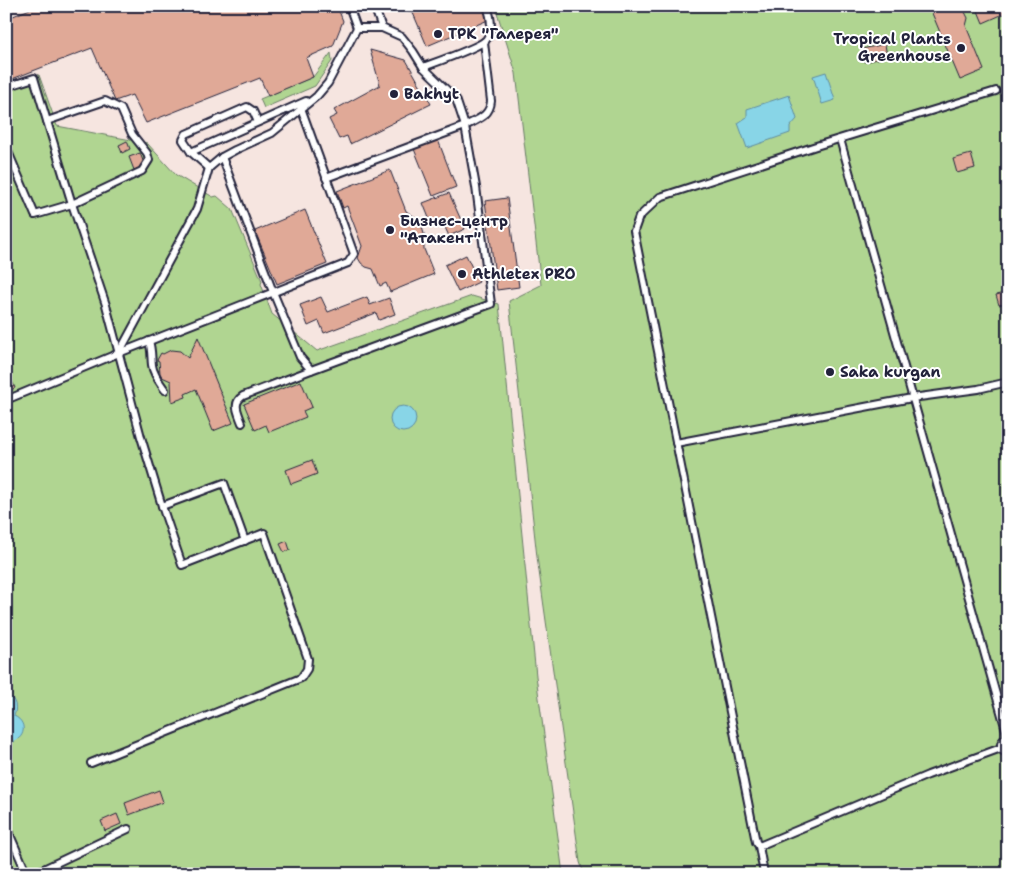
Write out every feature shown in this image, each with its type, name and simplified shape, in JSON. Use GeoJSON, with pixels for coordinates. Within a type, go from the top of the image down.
{"type":"FeatureCollection","features":[{"type":"Feature","properties":{"kind":"lane"},"geometry":{"type":"LineString","coordinates":[[6,8],[10,6]]}},
{"type":"Feature","properties":{"kind":"lane"},"geometry":{"type":"LineString","coordinates":[[119,353],[197,210],[209,168],[222,157],[272,134],[317,96],[328,83],[356,28],[349,6]]}},
{"type":"Feature","properties":{"kind":"lane"},"geometry":{"type":"LineString","coordinates":[[374,6],[382,28]]}},
{"type":"Feature","properties":{"kind":"lane"},"geometry":{"type":"LineString","coordinates":[[423,67],[484,42],[490,33],[492,18],[487,6]]}},
{"type":"Feature","properties":{"kind":"lane"},"geometry":{"type":"LineString","coordinates":[[242,423],[236,405],[237,400],[243,396],[491,304],[476,187],[465,126],[456,99],[423,67],[402,37],[382,28],[356,28]]}},
{"type":"Feature","properties":{"kind":"lane"},"geometry":{"type":"LineString","coordinates":[[326,178],[465,126],[485,115],[490,109],[491,101],[484,42]]}},
{"type":"Feature","properties":{"kind":"lane"},"geometry":{"type":"LineString","coordinates":[[6,87],[34,78],[72,204],[106,305],[162,506],[182,565],[264,533],[306,648],[308,659],[307,669],[301,678],[92,763]]}},
{"type":"Feature","properties":{"kind":"lane"},"geometry":{"type":"LineString","coordinates":[[764,874],[634,231],[638,217],[660,197],[996,91]]}},
{"type":"Feature","properties":{"kind":"lane"},"geometry":{"type":"LineString","coordinates":[[190,152],[317,96]]}},
{"type":"Feature","properties":{"kind":"lane"},"geometry":{"type":"LineString","coordinates":[[6,147],[36,215],[72,204],[142,171],[149,160],[147,153],[132,134],[121,109],[105,101],[47,121]]}},
{"type":"Feature","properties":{"kind":"lane"},"geometry":{"type":"LineString","coordinates":[[209,168],[190,152],[183,140],[186,134],[244,108],[252,108],[258,122]]}},
{"type":"Feature","properties":{"kind":"lane"},"geometry":{"type":"LineString","coordinates":[[6,400],[119,353],[348,263],[354,254],[301,108]]}},
{"type":"Feature","properties":{"kind":"lane"},"geometry":{"type":"LineString","coordinates":[[840,139],[1008,737],[1002,741],[1001,748]]}},
{"type":"Feature","properties":{"kind":"lane"},"geometry":{"type":"LineString","coordinates":[[222,157],[273,292],[300,356],[311,370]]}},
{"type":"Feature","properties":{"kind":"lane"},"geometry":{"type":"LineString","coordinates":[[149,341],[152,365],[156,377],[165,390]]}},
{"type":"Feature","properties":{"kind":"lane"},"geometry":{"type":"LineString","coordinates":[[676,444],[912,398],[978,389],[1008,382]]}},
{"type":"Feature","properties":{"kind":"lane"},"geometry":{"type":"LineString","coordinates":[[162,506],[224,483],[245,541]]}},
{"type":"Feature","properties":{"kind":"lane"},"geometry":{"type":"LineString","coordinates":[[759,846],[928,775],[1001,748]]}},
{"type":"Feature","properties":{"kind":"lane"},"geometry":{"type":"LineString","coordinates":[[1001,748],[1008,753]]}},
{"type":"Feature","properties":{"kind":"lane"},"geometry":{"type":"LineString","coordinates":[[6,826],[27,874]]}},
{"type":"Feature","properties":{"kind":"lane"},"geometry":{"type":"LineString","coordinates":[[33,874],[128,829]]}},
{"type":"Feature","properties":{"kind":"green space"},"geometry":{"type":"Polygon","coordinates":[[[495,6],[1008,6],[1008,874],[584,874],[580,862],[537,557],[509,301],[541,285],[516,73],[495,6]]]}},
{"type":"Feature","properties":{"kind":"green space"},"geometry":{"type":"Polygon","coordinates":[[[331,53],[332,61],[315,86],[264,108],[260,99],[313,77],[331,53]]]}},
{"type":"Feature","properties":{"kind":"green space"},"geometry":{"type":"Polygon","coordinates":[[[39,75],[57,126],[147,143],[176,175],[213,197],[217,196],[232,209],[262,281],[261,284],[272,314],[317,351],[472,296],[499,304],[536,676],[563,874],[6,874],[6,81],[39,75]]]}},
{"type":"Feature","properties":{"kind":"water"},"geometry":{"type":"Polygon","coordinates":[[[826,72],[835,100],[822,104],[813,76],[826,72]]]}},
{"type":"Feature","properties":{"kind":"water"},"geometry":{"type":"Polygon","coordinates":[[[789,95],[797,119],[790,127],[790,133],[747,148],[738,123],[747,117],[747,109],[789,95]]]}},
{"type":"Feature","properties":{"kind":"water"},"geometry":{"type":"Polygon","coordinates":[[[403,406],[412,410],[416,419],[412,428],[403,432],[394,428],[390,419],[394,410],[403,406]]]}},
{"type":"Feature","properties":{"kind":"water"},"geometry":{"type":"Polygon","coordinates":[[[6,682],[9,691],[8,695],[15,704],[14,716],[22,723],[23,728],[21,736],[12,742],[6,742],[6,682]]]}},
{"type":"Feature","properties":{"kind":"building"},"geometry":{"type":"Polygon","coordinates":[[[37,6],[337,6],[343,21],[333,46],[306,58],[313,77],[268,96],[260,78],[146,123],[132,95],[115,101],[92,48],[7,81],[6,19],[37,6]]]}},
{"type":"Feature","properties":{"kind":"building","name":"ТРК \"Галерея\""},"geometry":{"type":"Polygon","coordinates":[[[399,6],[482,6],[488,20],[427,46],[413,13],[399,6]]]}},
{"type":"Feature","properties":{"kind":"building","name":"Tropical Plants Greenhouse"},"geometry":{"type":"Polygon","coordinates":[[[929,6],[959,6],[964,10],[968,18],[966,26],[984,70],[960,80],[929,6]]]}},
{"type":"Feature","properties":{"kind":"building"},"geometry":{"type":"Polygon","coordinates":[[[976,6],[1008,6],[1008,12],[983,23],[976,6]]]}},
{"type":"Feature","properties":{"kind":"building"},"geometry":{"type":"Polygon","coordinates":[[[885,44],[887,57],[864,62],[862,49],[885,44]]]}},
{"type":"Feature","properties":{"kind":"building","name":"Bakhyt"},"geometry":{"type":"Polygon","coordinates":[[[370,50],[406,60],[431,104],[350,144],[347,136],[339,139],[329,119],[337,115],[334,110],[380,85],[370,50]]]}},
{"type":"Feature","properties":{"kind":"building"},"geometry":{"type":"Polygon","coordinates":[[[438,140],[456,187],[433,196],[414,149],[438,140]]]}},
{"type":"Feature","properties":{"kind":"building"},"geometry":{"type":"Polygon","coordinates":[[[127,141],[130,149],[122,153],[119,145],[127,141]]]}},
{"type":"Feature","properties":{"kind":"building"},"geometry":{"type":"Polygon","coordinates":[[[140,153],[145,166],[134,170],[129,157],[140,153]]]}},
{"type":"Feature","properties":{"kind":"building"},"geometry":{"type":"Polygon","coordinates":[[[971,154],[975,168],[957,173],[953,159],[971,154]]]}},
{"type":"Feature","properties":{"kind":"building","name":"Бизнес-центр \"Атакент\""},"geometry":{"type":"Polygon","coordinates":[[[390,170],[406,211],[418,219],[422,227],[424,249],[434,274],[390,292],[386,283],[380,286],[373,269],[366,267],[358,258],[362,246],[347,206],[343,208],[337,191],[390,170]]]}},
{"type":"Feature","properties":{"kind":"building"},"geometry":{"type":"Polygon","coordinates":[[[449,193],[465,229],[449,236],[441,219],[431,223],[423,203],[449,193]]]}},
{"type":"Feature","properties":{"kind":"building"},"geometry":{"type":"Polygon","coordinates":[[[507,198],[519,287],[497,290],[485,201],[507,198]]]}},
{"type":"Feature","properties":{"kind":"building"},"geometry":{"type":"Polygon","coordinates":[[[305,210],[327,264],[277,284],[255,231],[305,210]]]}},
{"type":"Feature","properties":{"kind":"building","name":"Athletex PRO"},"geometry":{"type":"Polygon","coordinates":[[[466,255],[479,282],[458,292],[445,265],[466,255]]]}},
{"type":"Feature","properties":{"kind":"building"},"geometry":{"type":"Polygon","coordinates":[[[1008,292],[1008,303],[999,305],[996,295],[1008,292]]]}},
{"type":"Feature","properties":{"kind":"building"},"geometry":{"type":"Polygon","coordinates":[[[321,297],[328,312],[367,297],[370,305],[389,298],[395,314],[379,320],[376,313],[324,333],[319,321],[308,326],[300,305],[321,297]]]}},
{"type":"Feature","properties":{"kind":"building"},"geometry":{"type":"Polygon","coordinates":[[[198,337],[233,423],[213,431],[196,389],[185,394],[186,397],[172,402],[171,381],[162,377],[159,361],[157,360],[161,353],[163,354],[171,350],[180,351],[188,358],[198,337]]]}},
{"type":"Feature","properties":{"kind":"building"},"geometry":{"type":"Polygon","coordinates":[[[6,368],[15,388],[6,392],[6,368]]]}},
{"type":"Feature","properties":{"kind":"building"},"geometry":{"type":"Polygon","coordinates":[[[301,381],[312,407],[303,411],[306,417],[269,432],[266,425],[255,430],[244,404],[301,381]]]}},
{"type":"Feature","properties":{"kind":"building"},"geometry":{"type":"Polygon","coordinates":[[[312,460],[317,474],[291,484],[286,470],[312,460]]]}},
{"type":"Feature","properties":{"kind":"building"},"geometry":{"type":"Polygon","coordinates":[[[287,541],[290,550],[284,552],[280,544],[287,541]]]}},
{"type":"Feature","properties":{"kind":"building"},"geometry":{"type":"Polygon","coordinates":[[[159,790],[163,802],[129,815],[125,803],[159,790]]]}},
{"type":"Feature","properties":{"kind":"building"},"geometry":{"type":"Polygon","coordinates":[[[117,814],[121,824],[105,831],[101,821],[117,814]]]}},
{"type":"Feature","properties":{"kind":"building"},"geometry":{"type":"Polygon","coordinates":[[[6,854],[14,874],[6,874],[6,854]]]}},
{"type":"Feature","properties":{"kind":"place","name":"ТРК \"Галерея\""},"geometry":{"type":"Point","coordinates":[438,34]}},
{"type":"Feature","properties":{"kind":"place","name":"Tropical Plants Greenhouse"},"geometry":{"type":"Point","coordinates":[961,48]}},
{"type":"Feature","properties":{"kind":"place","name":"Bakhyt"},"geometry":{"type":"Point","coordinates":[394,94]}},
{"type":"Feature","properties":{"kind":"place","name":"Бизнес-центр \"Атакент\""},"geometry":{"type":"Point","coordinates":[390,230]}},
{"type":"Feature","properties":{"kind":"place","name":"Athletex PRO"},"geometry":{"type":"Point","coordinates":[462,274]}},
{"type":"Feature","properties":{"kind":"place","name":"Saka kurgan"},"geometry":{"type":"Point","coordinates":[830,372]}}]}
